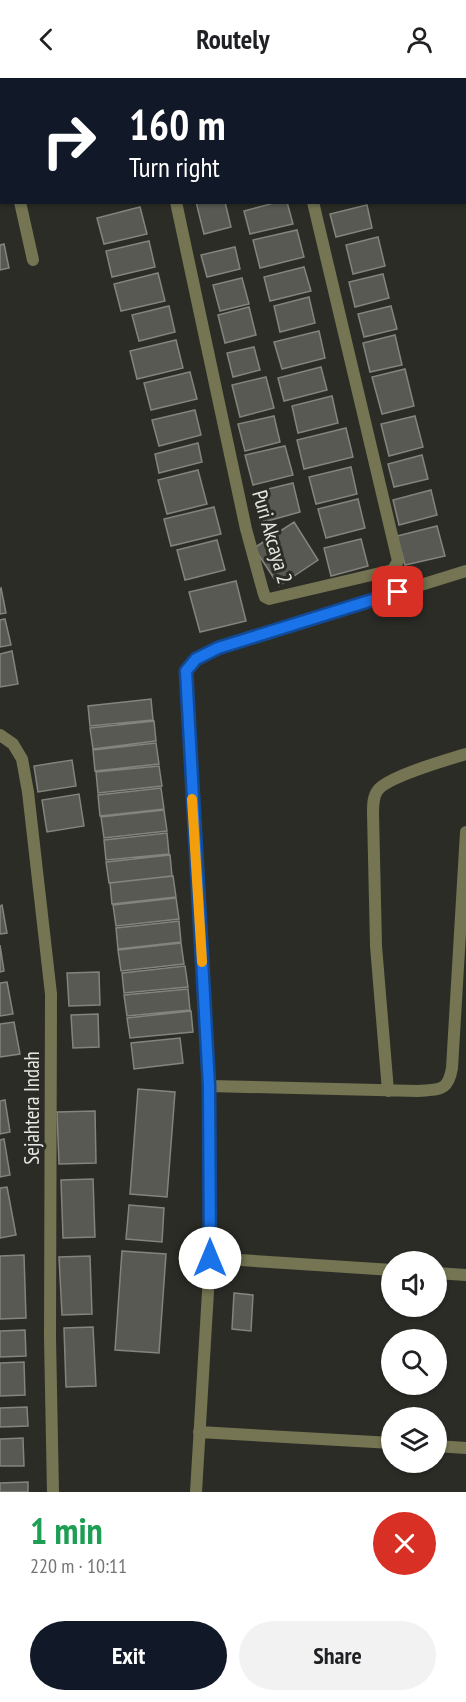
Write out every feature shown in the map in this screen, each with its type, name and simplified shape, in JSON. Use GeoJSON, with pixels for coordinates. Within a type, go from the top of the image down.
{"type":"FeatureCollection","features":[{"type":"Feature","properties":{"kind":"street"},"geometry":{"type":"LineString","coordinates":[[20,204],[33,260]]}},
{"type":"Feature","properties":{"kind":"street","name":"Puri Akcaya 2"},"geometry":{"type":"LineString","coordinates":[[176,204],[246,529],[263,591],[265,597],[269,599],[393,570],[398,561],[313,204]]}},
{"type":"Feature","properties":{"kind":"street"},"geometry":{"type":"LineString","coordinates":[[196,1492],[210,1258],[209,1086],[186,671],[196,659],[218,648],[466,571]]}},
{"type":"Feature","properties":{"kind":"street","name":"Sejahtera Indah"},"geometry":{"type":"LineString","coordinates":[[0,735],[12,744],[22,759],[28,792],[51,994],[50,1338],[54,1492]]}},
{"type":"Feature","properties":{"kind":"street"},"geometry":{"type":"LineString","coordinates":[[388,1090],[376,946],[374,796],[380,787],[396,779],[466,754]]}},
{"type":"Feature","properties":{"kind":"street"},"geometry":{"type":"LineString","coordinates":[[209,1086],[418,1091],[442,1089],[450,1079],[466,832]]}},
{"type":"Feature","properties":{"kind":"street"},"geometry":{"type":"LineString","coordinates":[[210,1258],[381,1269]]}},
{"type":"Feature","properties":{"kind":"street"},"geometry":{"type":"LineString","coordinates":[[447,1274],[466,1275]]}},
{"type":"Feature","properties":{"kind":"street"},"geometry":{"type":"LineString","coordinates":[[199,1432],[381,1442]]}},
{"type":"Feature","properties":{"kind":"street"},"geometry":{"type":"LineString","coordinates":[[447,1447],[466,1448]]}},
{"type":"Feature","properties":{"kind":"building"},"geometry":{"type":"Polygon","coordinates":[[[196,204],[225,204],[231,227],[204,234],[196,204]]]}},
{"type":"Feature","properties":{"kind":"building"},"geometry":{"type":"Polygon","coordinates":[[[270,204],[288,204],[293,224],[250,234],[244,211],[270,204]]]}},
{"type":"Feature","properties":{"kind":"building"},"geometry":{"type":"Polygon","coordinates":[[[367,205],[372,228],[336,237],[330,214],[367,205]]]}},
{"type":"Feature","properties":{"kind":"building"},"geometry":{"type":"Polygon","coordinates":[[[140,207],[147,234],[104,244],[97,218],[140,207]]]}},
{"type":"Feature","properties":{"kind":"building"},"geometry":{"type":"Polygon","coordinates":[[[297,230],[304,257],[260,268],[253,240],[297,230]]]}},
{"type":"Feature","properties":{"kind":"building"},"geometry":{"type":"Polygon","coordinates":[[[378,237],[385,266],[353,274],[346,245],[378,237]]]}},
{"type":"Feature","properties":{"kind":"building"},"geometry":{"type":"Polygon","coordinates":[[[149,241],[155,267],[112,277],[106,251],[149,241]]]}},
{"type":"Feature","properties":{"kind":"building"},"geometry":{"type":"Polygon","coordinates":[[[4,244],[9,268],[0,270],[0,245],[4,244]]]}},
{"type":"Feature","properties":{"kind":"building"},"geometry":{"type":"Polygon","coordinates":[[[235,247],[240,269],[207,277],[201,255],[235,247]]]}},
{"type":"Feature","properties":{"kind":"building"},"geometry":{"type":"Polygon","coordinates":[[[304,267],[311,291],[270,301],[264,277],[304,267]]]}},
{"type":"Feature","properties":{"kind":"building"},"geometry":{"type":"Polygon","coordinates":[[[158,273],[165,301],[121,311],[114,284],[158,273]]]}},
{"type":"Feature","properties":{"kind":"building"},"geometry":{"type":"Polygon","coordinates":[[[383,274],[389,298],[355,307],[349,282],[383,274]]]}},
{"type":"Feature","properties":{"kind":"building"},"geometry":{"type":"Polygon","coordinates":[[[242,278],[249,304],[220,311],[213,285],[242,278]]]}},
{"type":"Feature","properties":{"kind":"building"},"geometry":{"type":"Polygon","coordinates":[[[309,297],[315,323],[280,332],[274,306],[309,297]]]}},
{"type":"Feature","properties":{"kind":"building"},"geometry":{"type":"Polygon","coordinates":[[[169,306],[175,332],[139,341],[132,315],[169,306]]]}},
{"type":"Feature","properties":{"kind":"building"},"geometry":{"type":"Polygon","coordinates":[[[391,306],[397,329],[364,337],[358,314],[391,306]]]}},
{"type":"Feature","properties":{"kind":"building"},"geometry":{"type":"Polygon","coordinates":[[[249,307],[256,335],[225,343],[218,315],[249,307]]]}},
{"type":"Feature","properties":{"kind":"building"},"geometry":{"type":"Polygon","coordinates":[[[319,331],[325,358],[282,369],[274,342],[319,331]]]}},
{"type":"Feature","properties":{"kind":"building"},"geometry":{"type":"Polygon","coordinates":[[[395,335],[402,365],[370,372],[363,343],[395,335]]]}},
{"type":"Feature","properties":{"kind":"building"},"geometry":{"type":"Polygon","coordinates":[[[176,340],[183,368],[137,379],[130,351],[176,340]]]}},
{"type":"Feature","properties":{"kind":"building"},"geometry":{"type":"Polygon","coordinates":[[[254,347],[260,370],[233,377],[227,353],[254,347]]]}},
{"type":"Feature","properties":{"kind":"building"},"geometry":{"type":"Polygon","coordinates":[[[321,367],[327,390],[284,401],[278,378],[321,367]]]}},
{"type":"Feature","properties":{"kind":"building"},"geometry":{"type":"Polygon","coordinates":[[[405,369],[414,406],[382,414],[372,377],[405,369]]]}},
{"type":"Feature","properties":{"kind":"building"},"geometry":{"type":"Polygon","coordinates":[[[190,372],[197,399],[151,410],[144,383],[190,372]]]}},
{"type":"Feature","properties":{"kind":"building"},"geometry":{"type":"Polygon","coordinates":[[[266,377],[274,408],[240,417],[232,385],[266,377]]]}},
{"type":"Feature","properties":{"kind":"building"},"geometry":{"type":"Polygon","coordinates":[[[332,396],[338,423],[298,433],[292,406],[332,396]]]}},
{"type":"Feature","properties":{"kind":"building"},"geometry":{"type":"Polygon","coordinates":[[[195,410],[201,435],[159,446],[152,420],[195,410]]]}},
{"type":"Feature","properties":{"kind":"building"},"geometry":{"type":"Polygon","coordinates":[[[274,416],[280,442],[245,451],[238,424],[274,416]]]}},
{"type":"Feature","properties":{"kind":"building"},"geometry":{"type":"Polygon","coordinates":[[[415,416],[423,447],[389,456],[381,424],[415,416]]]}},
{"type":"Feature","properties":{"kind":"building"},"geometry":{"type":"Polygon","coordinates":[[[346,428],[353,457],[304,469],[297,440],[346,428]]]}},
{"type":"Feature","properties":{"kind":"building"},"geometry":{"type":"Polygon","coordinates":[[[198,443],[202,462],[159,473],[155,454],[198,443]]]}},
{"type":"Feature","properties":{"kind":"building"},"geometry":{"type":"Polygon","coordinates":[[[285,446],[293,475],[253,485],[245,455],[285,446]]]}},
{"type":"Feature","properties":{"kind":"building"},"geometry":{"type":"Polygon","coordinates":[[[422,455],[428,479],[394,487],[388,464],[422,455]]]}},
{"type":"Feature","properties":{"kind":"building"},"geometry":{"type":"Polygon","coordinates":[[[351,467],[357,494],[316,504],[309,477],[351,467]]]}},
{"type":"Feature","properties":{"kind":"building"},"geometry":{"type":"Polygon","coordinates":[[[198,470],[207,504],[167,514],[158,480],[198,470]]]}},
{"type":"Feature","properties":{"kind":"building"},"geometry":{"type":"Polygon","coordinates":[[[293,483],[300,512],[264,522],[256,492],[293,483]]]}},
{"type":"Feature","properties":{"kind":"building"},"geometry":{"type":"Polygon","coordinates":[[[431,490],[437,515],[399,525],[393,500],[431,490]]]}},
{"type":"Feature","properties":{"kind":"building"},"geometry":{"type":"Polygon","coordinates":[[[358,499],[365,528],[326,538],[318,509],[358,499]]]}},
{"type":"Feature","properties":{"kind":"building"},"geometry":{"type":"Polygon","coordinates":[[[214,507],[221,534],[171,546],[164,519],[214,507]]]}},
{"type":"Feature","properties":{"kind":"building"},"geometry":{"type":"Polygon","coordinates":[[[294,522],[318,560],[279,586],[254,548],[294,522]]]}},
{"type":"Feature","properties":{"kind":"building"},"geometry":{"type":"Polygon","coordinates":[[[437,526],[445,556],[405,565],[397,536],[437,526]]]}},
{"type":"Feature","properties":{"kind":"building"},"geometry":{"type":"Polygon","coordinates":[[[361,539],[368,566],[331,576],[324,548],[361,539]]]}},
{"type":"Feature","properties":{"kind":"building"},"geometry":{"type":"Polygon","coordinates":[[[217,540],[225,570],[185,580],[177,550],[217,540]]]}},
{"type":"Feature","properties":{"kind":"building"},"geometry":{"type":"Polygon","coordinates":[[[236,581],[246,621],[200,632],[189,592],[236,581]]]}},
{"type":"Feature","properties":{"kind":"building"},"geometry":{"type":"Polygon","coordinates":[[[0,589],[6,613],[0,614],[0,589]]]}},
{"type":"Feature","properties":{"kind":"building"},"geometry":{"type":"Polygon","coordinates":[[[5,619],[11,645],[0,647],[0,620],[5,619]]]}},
{"type":"Feature","properties":{"kind":"building"},"geometry":{"type":"Polygon","coordinates":[[[12,651],[18,684],[0,687],[0,654],[12,651]]]}},
{"type":"Feature","properties":{"kind":"building"},"geometry":{"type":"Polygon","coordinates":[[[151,699],[153,720],[90,726],[88,706],[151,699]]]}},
{"type":"Feature","properties":{"kind":"building"},"geometry":{"type":"Polygon","coordinates":[[[154,721],[156,741],[93,749],[90,728],[154,721]]]}},
{"type":"Feature","properties":{"kind":"building"},"geometry":{"type":"Polygon","coordinates":[[[156,743],[159,764],[95,771],[93,750],[156,743]]]}},
{"type":"Feature","properties":{"kind":"building"},"geometry":{"type":"Polygon","coordinates":[[[72,760],[76,786],[38,792],[34,766],[72,760]]]}},
{"type":"Feature","properties":{"kind":"building"},"geometry":{"type":"Polygon","coordinates":[[[159,766],[162,786],[98,793],[96,772],[159,766]]]}},
{"type":"Feature","properties":{"kind":"building"},"geometry":{"type":"Polygon","coordinates":[[[161,788],[164,809],[100,816],[98,795],[161,788]]]}},
{"type":"Feature","properties":{"kind":"building"},"geometry":{"type":"Polygon","coordinates":[[[79,794],[84,826],[47,832],[42,800],[79,794]]]}},
{"type":"Feature","properties":{"kind":"building"},"geometry":{"type":"Polygon","coordinates":[[[164,810],[167,831],[104,838],[101,817],[164,810]]]}},
{"type":"Feature","properties":{"kind":"building"},"geometry":{"type":"Polygon","coordinates":[[[167,833],[169,854],[106,860],[104,840],[167,833]]]}},
{"type":"Feature","properties":{"kind":"building"},"geometry":{"type":"Polygon","coordinates":[[[170,855],[172,876],[109,883],[106,862],[170,855]]]}},
{"type":"Feature","properties":{"kind":"building"},"geometry":{"type":"Polygon","coordinates":[[[173,876],[176,897],[112,904],[110,883],[173,876]]]}},
{"type":"Feature","properties":{"kind":"building"},"geometry":{"type":"Polygon","coordinates":[[[176,898],[179,919],[116,926],[113,905],[176,898]]]}},
{"type":"Feature","properties":{"kind":"building"},"geometry":{"type":"Polygon","coordinates":[[[2,905],[7,933],[0,934],[0,906],[2,905]]]}},
{"type":"Feature","properties":{"kind":"building"},"geometry":{"type":"Polygon","coordinates":[[[179,921],[181,942],[118,949],[116,928],[179,921]]]}},
{"type":"Feature","properties":{"kind":"building"},"geometry":{"type":"Polygon","coordinates":[[[181,943],[184,964],[121,971],[118,950],[181,943]]]}},
{"type":"Feature","properties":{"kind":"building"},"geometry":{"type":"Polygon","coordinates":[[[0,945],[4,971],[0,972],[0,945]]]}},
{"type":"Feature","properties":{"kind":"building"},"geometry":{"type":"Polygon","coordinates":[[[185,966],[188,987],[124,993],[122,973],[185,966]]]}},
{"type":"Feature","properties":{"kind":"building"},"geometry":{"type":"Polygon","coordinates":[[[99,972],[100,1005],[69,1006],[67,973],[99,972]]]}},
{"type":"Feature","properties":{"kind":"building"},"geometry":{"type":"Polygon","coordinates":[[[7,982],[13,1014],[0,1016],[0,983],[7,982]]]}},
{"type":"Feature","properties":{"kind":"building"},"geometry":{"type":"Polygon","coordinates":[[[188,989],[190,1010],[127,1016],[124,995],[188,989]]]}},
{"type":"Feature","properties":{"kind":"building"},"geometry":{"type":"Polygon","coordinates":[[[191,1011],[193,1032],[130,1038],[127,1018],[191,1011]]]}},
{"type":"Feature","properties":{"kind":"building"},"geometry":{"type":"Polygon","coordinates":[[[98,1014],[99,1047],[73,1048],[71,1015],[98,1014]]]}},
{"type":"Feature","properties":{"kind":"building"},"geometry":{"type":"Polygon","coordinates":[[[14,1022],[20,1054],[0,1057],[0,1024],[14,1022]]]}},
{"type":"Feature","properties":{"kind":"building"},"geometry":{"type":"Polygon","coordinates":[[[180,1038],[183,1063],[134,1069],[131,1043],[180,1038]]]}},
{"type":"Feature","properties":{"kind":"building"},"geometry":{"type":"Polygon","coordinates":[[[138,1089],[175,1092],[167,1197],[130,1194],[138,1089]]]}},
{"type":"Feature","properties":{"kind":"building"},"geometry":{"type":"Polygon","coordinates":[[[5,1100],[10,1132],[0,1134],[0,1101],[5,1100]]]}},
{"type":"Feature","properties":{"kind":"building"},"geometry":{"type":"Polygon","coordinates":[[[95,1111],[96,1163],[59,1164],[57,1112],[95,1111]]]}},
{"type":"Feature","properties":{"kind":"building"},"geometry":{"type":"Polygon","coordinates":[[[4,1139],[10,1175],[0,1177],[0,1140],[4,1139]]]}},
{"type":"Feature","properties":{"kind":"building"},"geometry":{"type":"Polygon","coordinates":[[[93,1179],[95,1237],[63,1238],[61,1180],[93,1179]]]}},
{"type":"Feature","properties":{"kind":"building"},"geometry":{"type":"Polygon","coordinates":[[[7,1187],[16,1235],[0,1238],[0,1188],[7,1187]]]}},
{"type":"Feature","properties":{"kind":"building"},"geometry":{"type":"Polygon","coordinates":[[[129,1205],[164,1208],[162,1242],[126,1239],[129,1205]]]}},
{"type":"Feature","properties":{"kind":"building"},"geometry":{"type":"Polygon","coordinates":[[[122,1251],[166,1254],[159,1353],[115,1350],[122,1251]]]}},
{"type":"Feature","properties":{"kind":"building"},"geometry":{"type":"Polygon","coordinates":[[[24,1255],[26,1318],[0,1319],[0,1256],[24,1255]]]}},
{"type":"Feature","properties":{"kind":"building"},"geometry":{"type":"Polygon","coordinates":[[[90,1256],[92,1314],[62,1315],[59,1257],[90,1256]]]}},
{"type":"Feature","properties":{"kind":"building"},"geometry":{"type":"Polygon","coordinates":[[[234,1293],[253,1295],[251,1331],[232,1329],[234,1293]]]}},
{"type":"Feature","properties":{"kind":"building"},"geometry":{"type":"Polygon","coordinates":[[[93,1327],[96,1386],[66,1387],[64,1328],[93,1327]]]}},
{"type":"Feature","properties":{"kind":"building"},"geometry":{"type":"Polygon","coordinates":[[[25,1330],[26,1356],[0,1357],[0,1331],[25,1330]]]}},
{"type":"Feature","properties":{"kind":"building"},"geometry":{"type":"Polygon","coordinates":[[[24,1362],[25,1395],[0,1396],[0,1363],[24,1362]]]}},
{"type":"Feature","properties":{"kind":"building"},"geometry":{"type":"Polygon","coordinates":[[[27,1407],[28,1426],[0,1427],[0,1408],[27,1407]]]}},
{"type":"Feature","properties":{"kind":"building"},"geometry":{"type":"Polygon","coordinates":[[[23,1438],[24,1466],[0,1466],[0,1439],[23,1438]]]}},
{"type":"Feature","properties":{"kind":"building"},"geometry":{"type":"Polygon","coordinates":[[[28,1482],[28,1492],[0,1492],[0,1483],[28,1482]]]}},
{"type":"Feature","properties":{"kind":"slow traffic"},"geometry":{"type":"LineString","coordinates":[[192,799],[202,962]]}},
{"type":"Feature","properties":{"kind":"route"},"geometry":{"type":"LineString","coordinates":[[210,1258],[209,1086],[186,671],[196,659],[218,648],[398,592]]}}]}
